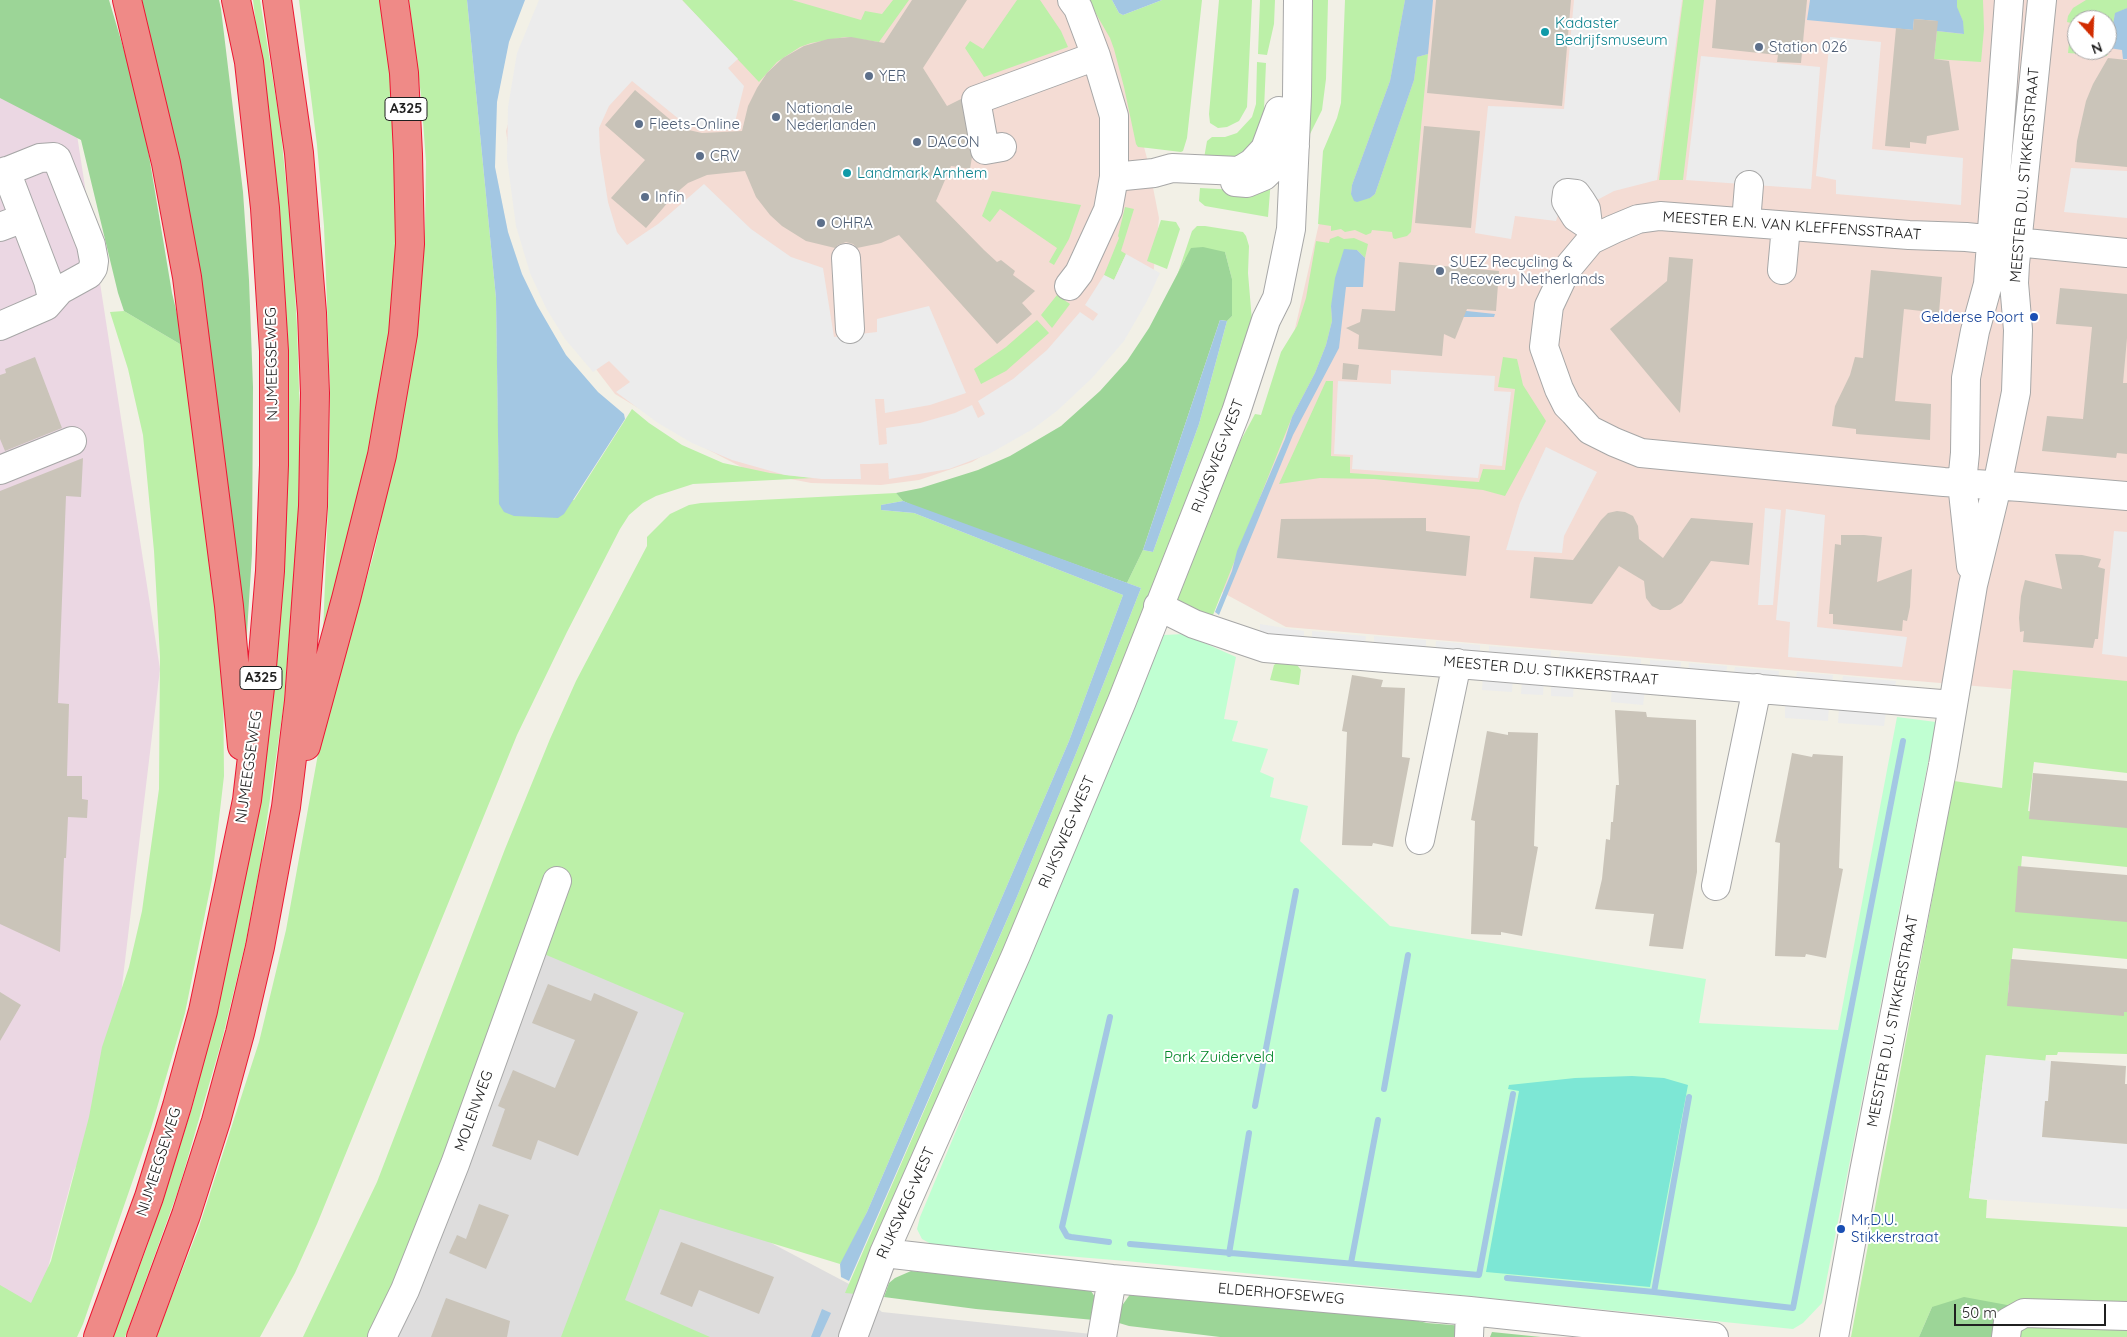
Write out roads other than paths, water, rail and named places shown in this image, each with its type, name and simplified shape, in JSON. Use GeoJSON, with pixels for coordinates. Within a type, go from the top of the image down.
{"type":"FeatureCollection","features":[{"type":"Feature","properties":{"kind":"highway","name":"A325"},"geometry":{"type":"LineString","coordinates":[[126,0],[166,163],[187,277],[229,606],[247,800]]}},
{"type":"Feature","properties":{"kind":"highway","name":"NIJMEEGSEWEG"},"geometry":{"type":"LineString","coordinates":[[98,1337],[149,1197],[177,1106],[207,994],[247,800],[261,678],[270,571],[274,465],[274,351],[266,208],[249,62],[236,0]]}},
{"type":"Feature","properties":{"kind":"highway","name":"A325"},"geometry":{"type":"LineString","coordinates":[[141,1337],[186,1215],[216,1121],[240,1033],[260,947],[286,807],[299,701],[314,506],[315,393],[306,231],[299,153],[277,0]]}},
{"type":"Feature","properties":{"kind":"highway","name":"A325"},"geometry":{"type":"LineString","coordinates":[[286,807],[315,718],[382,455],[403,334],[410,244],[408,154],[404,73],[394,0]]}},
{"type":"Feature","properties":{"kind":"street"},"geometry":{"type":"LineString","coordinates":[[1069,286],[1079,273],[1108,210],[1114,177],[1114,116],[1096,56],[1078,8],[1072,0]]}},
{"type":"Feature","properties":{"kind":"street","name":"RIJKSWEG-WEST"},"geometry":{"type":"LineString","coordinates":[[853,1337],[884,1253],[1016,955],[1122,701],[1236,412],[1266,320],[1277,298],[1291,229],[1286,156],[1279,112],[1282,0]]}},
{"type":"Feature","properties":{"kind":"street","name":"RIJKSWEG-WEST"},"geometry":{"type":"LineString","coordinates":[[1286,156],[1298,0]]}},
{"type":"Feature","properties":{"kind":"street","name":"MEESTER D.U. STIKKERSTRAAT"},"geometry":{"type":"LineString","coordinates":[[1834,1337],[1943,766],[1973,585],[1997,486],[2016,392],[2018,330],[2014,283],[2005,242],[2009,0]]}},
{"type":"Feature","properties":{"kind":"street","name":"MEESTER D.U. STIKKERSTRAAT"},"geometry":{"type":"LineString","coordinates":[[1973,585],[1962,483],[1965,453],[1966,378],[1975,331],[1988,284],[2005,242],[2042,0]]}},
{"type":"Feature","properties":{"kind":"street"},"geometry":{"type":"LineString","coordinates":[[1002,147],[985,150],[976,100],[1096,56]]}},
{"type":"Feature","properties":{"kind":"street"},"geometry":{"type":"LineString","coordinates":[[1114,177],[1154,173],[1172,168],[1239,170],[1252,163],[1265,149],[1279,112]]}},
{"type":"Feature","properties":{"kind":"street"},"geometry":{"type":"LineString","coordinates":[[1154,173],[1172,180],[1248,183],[1264,176],[1286,156]]}},
{"type":"Feature","properties":{"kind":"street"},"geometry":{"type":"LineString","coordinates":[[0,326],[38,311],[46,306],[60,290],[89,274],[93,268],[94,261],[91,245],[57,159],[54,157],[40,158],[3,172],[12,222],[48,281],[52,298]]}},
{"type":"Feature","properties":{"kind":"street"},"geometry":{"type":"LineString","coordinates":[[1746,222],[1749,186]]}},
{"type":"Feature","properties":{"kind":"street","name":"MEESTER E.N. VAN KLEFFENSSTRAAT"},"geometry":{"type":"LineString","coordinates":[[2127,253],[1966,237],[1909,235],[1660,216],[1638,219],[1593,231],[1591,240],[1566,270],[1549,306],[1544,347],[1567,405],[1590,430],[1641,453],[1962,483],[2127,496]]}},
{"type":"Feature","properties":{"kind":"street"},"geometry":{"type":"LineString","coordinates":[[1782,270],[1786,226]]}},
{"type":"Feature","properties":{"kind":"street"},"geometry":{"type":"LineString","coordinates":[[846,258],[850,329]]}},
{"type":"Feature","properties":{"kind":"street"},"geometry":{"type":"LineString","coordinates":[[0,470],[72,441]]}},
{"type":"Feature","properties":{"kind":"street","name":"MEESTER D.U. STIKKERSTRAAT"},"geometry":{"type":"LineString","coordinates":[[1158,606],[1194,624],[1265,648],[1953,705]]}},
{"type":"Feature","properties":{"kind":"street"},"geometry":{"type":"LineString","coordinates":[[1420,840],[1457,663]]}},
{"type":"Feature","properties":{"kind":"street"},"geometry":{"type":"LineString","coordinates":[[1716,886],[1757,688]]}},
{"type":"Feature","properties":{"kind":"street","name":"MOLENWEG"},"geometry":{"type":"LineString","coordinates":[[382,1337],[405,1290],[455,1164],[557,881]]}},
{"type":"Feature","properties":{"kind":"street","name":"ELDERHOFSEWEG"},"geometry":{"type":"LineString","coordinates":[[884,1253],[1112,1279],[1469,1324],[1714,1337]]}},
{"type":"Feature","properties":{"kind":"street"},"geometry":{"type":"LineString","coordinates":[[1102,1337],[1112,1279]]}},
{"type":"Feature","properties":{"kind":"street"},"geometry":{"type":"LineString","coordinates":[[2006,1337],[2008,1322],[2024,1313],[2127,1316]]}},
{"type":"Feature","properties":{"kind":"waterway"},"geometry":{"type":"LineString","coordinates":[[1654,1292],[1793,1308],[1903,741]]}},
{"type":"Feature","properties":{"kind":"waterway"},"geometry":{"type":"LineString","coordinates":[[1255,1106],[1296,891]]}},
{"type":"Feature","properties":{"kind":"waterway"},"geometry":{"type":"LineString","coordinates":[[1384,1089],[1408,955]]}},
{"type":"Feature","properties":{"kind":"waterway"},"geometry":{"type":"LineString","coordinates":[[1109,1242],[1067,1236],[1062,1227],[1110,1017]]}},
{"type":"Feature","properties":{"kind":"waterway"},"geometry":{"type":"LineString","coordinates":[[1130,1244],[1479,1275],[1513,1094]]}},
{"type":"Feature","properties":{"kind":"waterway"},"geometry":{"type":"LineString","coordinates":[[1507,1278],[1654,1292],[1689,1097]]}},
{"type":"Feature","properties":{"kind":"waterway"},"geometry":{"type":"LineString","coordinates":[[1351,1263],[1378,1120]]}},
{"type":"Feature","properties":{"kind":"waterway"},"geometry":{"type":"LineString","coordinates":[[1229,1254],[1249,1133]]}},
{"type":"Feature","properties":{"kind":"place","name":"Kadaster Bedrijfsmuseum"},"geometry":{"type":"Point","coordinates":[1545,32]}},
{"type":"Feature","properties":{"kind":"place","name":"Station 026"},"geometry":{"type":"Point","coordinates":[1759,47]}},
{"type":"Feature","properties":{"kind":"place","name":"YER"},"geometry":{"type":"Point","coordinates":[869,76]}},
{"type":"Feature","properties":{"kind":"place","name":"Nationale Nederlanden"},"geometry":{"type":"Point","coordinates":[776,117]}},
{"type":"Feature","properties":{"kind":"place","name":"Fleets-Online"},"geometry":{"type":"Point","coordinates":[639,124]}},
{"type":"Feature","properties":{"kind":"place","name":"DACON"},"geometry":{"type":"Point","coordinates":[917,142]}},
{"type":"Feature","properties":{"kind":"place","name":"CRV"},"geometry":{"type":"Point","coordinates":[700,156]}},
{"type":"Feature","properties":{"kind":"place","name":"Landmark Arnhem"},"geometry":{"type":"Point","coordinates":[847,173]}},
{"type":"Feature","properties":{"kind":"place","name":"Infin"},"geometry":{"type":"Point","coordinates":[645,197]}},
{"type":"Feature","properties":{"kind":"place","name":"OHRA"},"geometry":{"type":"Point","coordinates":[821,223]}},
{"type":"Feature","properties":{"kind":"place","name":"SUEZ Recycling & Recovery Netherlands"},"geometry":{"type":"Point","coordinates":[1440,271]}},
{"type":"Feature","properties":{"kind":"place","name":"Gelderse Poort"},"geometry":{"type":"Point","coordinates":[2034,317]}},
{"type":"Feature","properties":{"kind":"place","name":"Mr.D.U. Stikkerstraat"},"geometry":{"type":"Point","coordinates":[1841,1229]}},
{"type":"Feature","properties":{"kind":"park label","name":"Park Zuiderveld"},"geometry":{"type":"Point","coordinates":[1219,1057]}}]}
